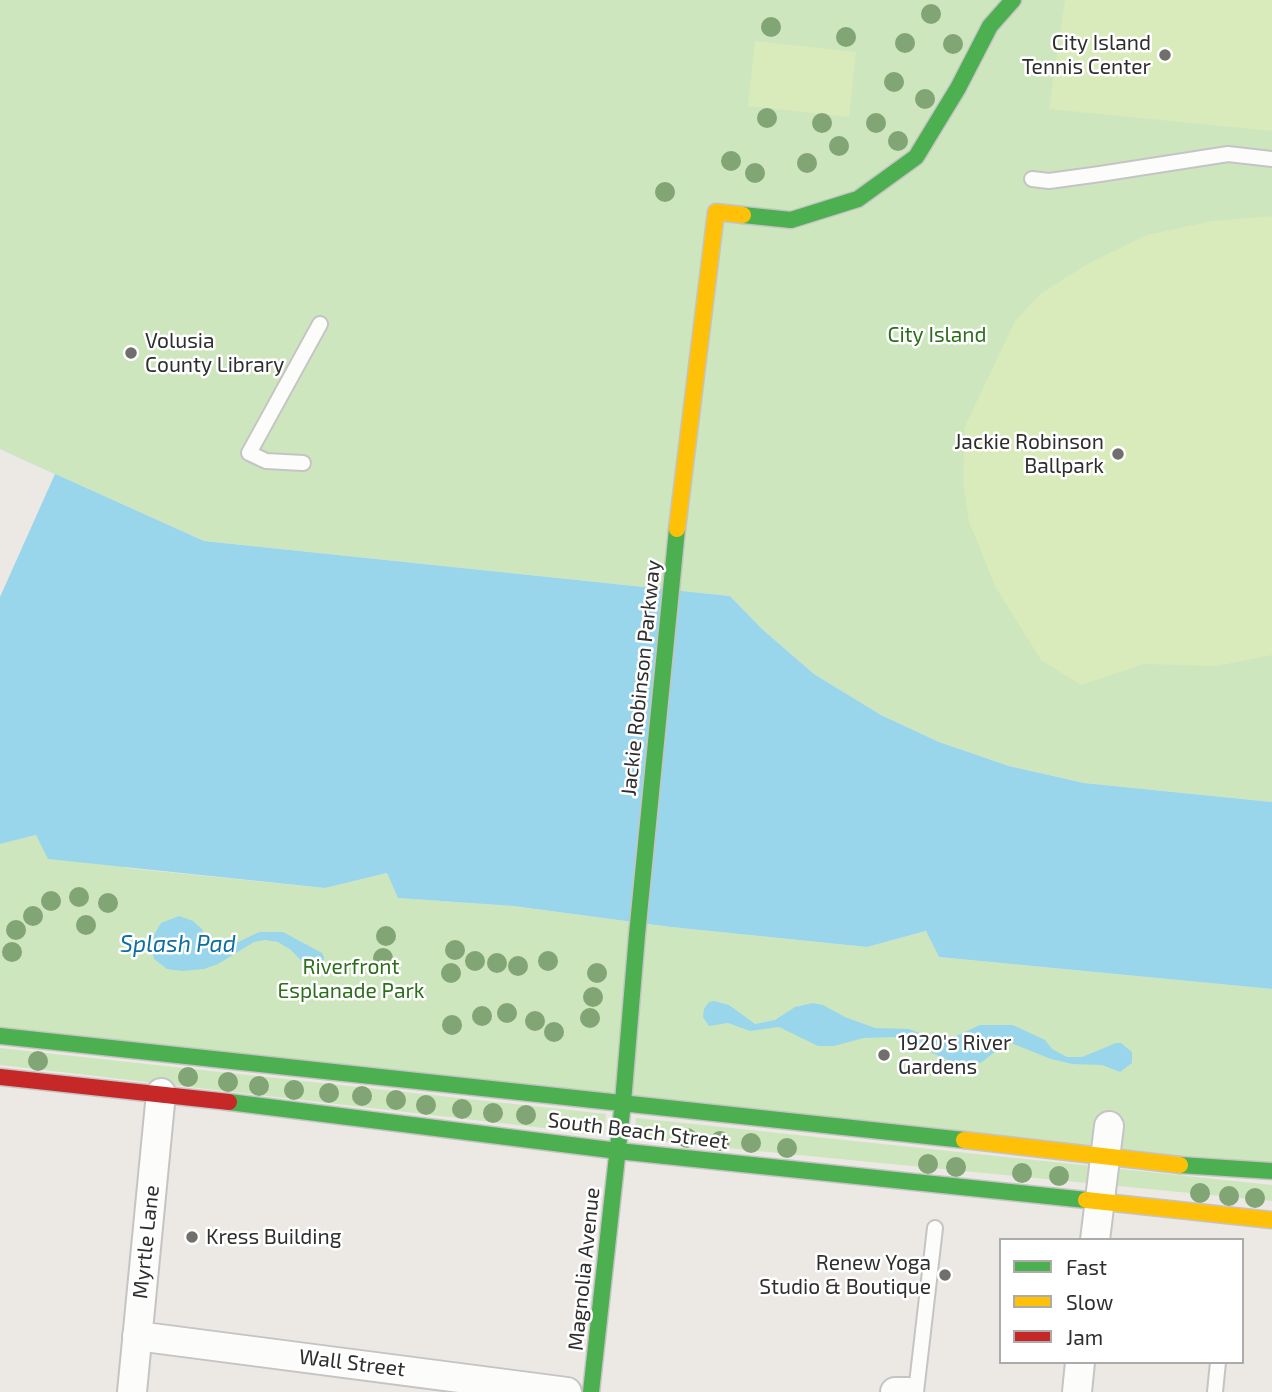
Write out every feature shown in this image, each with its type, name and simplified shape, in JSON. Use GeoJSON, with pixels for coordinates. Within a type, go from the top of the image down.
{"type":"FeatureCollection","features":[{"type":"Feature","properties":{"kind":"street","name":"Jackie Robinson Parkway"},"geometry":{"type":"LineString","coordinates":[[618,1151],[673,565],[716,212],[791,220],[858,199],[916,157],[958,88],[990,26],[1013,0]]}},
{"type":"Feature","properties":{"kind":"street","name":"South Beach Street"},"geometry":{"type":"LineString","coordinates":[[0,1036],[623,1102],[1105,1157],[1272,1171]]}},
{"type":"Feature","properties":{"kind":"street","name":"South Beach Street"},"geometry":{"type":"LineString","coordinates":[[0,1077],[161,1093],[618,1151],[1272,1220]]}},
{"type":"Feature","properties":{"kind":"street","name":"Myrtle Lane"},"geometry":{"type":"LineString","coordinates":[[132,1392],[161,1093]]}},
{"type":"Feature","properties":{"kind":"street"},"geometry":{"type":"LineString","coordinates":[[1095,1238],[1109,1126]]}},
{"type":"Feature","properties":{"kind":"street","name":"Magnolia Avenue"},"geometry":{"type":"LineString","coordinates":[[591,1392],[618,1151]]}},
{"type":"Feature","properties":{"kind":"street","name":"Wall Street"},"geometry":{"type":"LineString","coordinates":[[137,1336],[567,1392]]}},
{"type":"Feature","properties":{"kind":"street"},"geometry":{"type":"LineString","coordinates":[[1077,1392],[1080,1364]]}},
{"type":"Feature","properties":{"kind":"street"},"geometry":{"type":"LineString","coordinates":[[895,1392],[908,1392]]}},
{"type":"Feature","properties":{"kind":"lane"},"geometry":{"type":"LineString","coordinates":[[1032,179],[1049,180],[1100,174],[1228,154],[1272,159]]}},
{"type":"Feature","properties":{"kind":"lane"},"geometry":{"type":"LineString","coordinates":[[303,463],[265,461],[249,453],[320,324]]}},
{"type":"Feature","properties":{"kind":"lane"},"geometry":{"type":"LineString","coordinates":[[916,1392],[935,1228]]}},
{"type":"Feature","properties":{"kind":"lane"},"geometry":{"type":"LineString","coordinates":[[1215,1392],[1218,1364]]}},
{"type":"Feature","properties":{"kind":"green space","name":"City Island"},"geometry":{"type":"Polygon","coordinates":[[[0,0],[1272,0],[1272,802],[1084,783],[1009,766],[939,742],[881,715],[814,674],[762,629],[730,596],[204,541],[0,449],[0,0]]]}},
{"type":"Feature","properties":{"kind":"green space","name":"City Island Tennis Center"},"geometry":{"type":"Polygon","coordinates":[[[1065,0],[1272,0],[1272,131],[1049,109],[1065,0]]]}},
{"type":"Feature","properties":{"kind":"green space"},"geometry":{"type":"Polygon","coordinates":[[[755,41],[856,52],[849,117],[748,106],[755,41]]]}},
{"type":"Feature","properties":{"kind":"green space","name":"Jackie Robinson Ballpark"},"geometry":{"type":"Polygon","coordinates":[[[1272,216],[1272,655],[1217,666],[1144,664],[1081,685],[1041,660],[995,586],[969,522],[963,481],[965,426],[1015,321],[1040,294],[1089,263],[1147,235],[1212,221],[1272,216]]]}},
{"type":"Feature","properties":{"kind":"green space","name":"Riverfront Esplanade Park"},"geometry":{"type":"Polygon","coordinates":[[[36,835],[127,868],[325,888],[387,873],[399,898],[513,906],[671,927],[867,947],[927,931],[939,957],[1272,989],[1272,1171],[0,1036],[0,844],[36,835]]]}},
{"type":"Feature","properties":{"kind":"green space"},"geometry":{"type":"Polygon","coordinates":[[[0,1048],[606,1114],[604,1135],[0,1065],[0,1048]]]}},
{"type":"Feature","properties":{"kind":"green space"},"geometry":{"type":"Polygon","coordinates":[[[636,1118],[1272,1185],[1272,1201],[634,1139],[636,1118]]]}},
{"type":"Feature","properties":{"kind":"water"},"geometry":{"type":"Polygon","coordinates":[[[0,449],[204,541],[730,596],[762,629],[814,674],[881,715],[939,742],[1009,766],[1084,783],[1272,802],[1272,989],[939,957],[926,931],[867,947],[671,927],[513,906],[398,898],[387,873],[325,888],[48,859],[36,835],[0,844],[0,449]]]}},
{"type":"Feature","properties":{"kind":"water","name":"Splash Pad"},"geometry":{"type":"Polygon","coordinates":[[[179,916],[193,921],[202,929],[207,943],[218,948],[226,948],[259,932],[283,932],[322,953],[324,965],[312,972],[291,950],[278,942],[265,940],[254,942],[218,964],[204,969],[167,969],[154,959],[151,940],[161,923],[179,916]]]}},
{"type":"Feature","properties":{"kind":"water"},"geometry":{"type":"Polygon","coordinates":[[[709,1002],[729,1005],[755,1024],[775,1020],[795,1007],[813,1003],[875,1028],[909,1029],[934,1039],[956,1036],[980,1025],[1013,1025],[1045,1040],[1052,1049],[1067,1057],[1082,1057],[1121,1043],[1132,1052],[1132,1063],[1120,1072],[1102,1065],[1072,1064],[1051,1059],[1011,1043],[1002,1046],[982,1062],[972,1065],[948,1060],[896,1037],[864,1038],[834,1046],[818,1046],[779,1027],[750,1031],[728,1023],[709,1026],[703,1017],[704,1009],[709,1002]]]}},
{"type":"Feature","properties":{"kind":"pier"},"geometry":{"type":"Polygon","coordinates":[[[0,449],[55,474],[0,597],[0,449]]]}},
{"type":"Feature","properties":{"kind":"traffic: fast"},"geometry":{"type":"LineString","coordinates":[[743,215],[791,220],[858,199],[916,157],[958,88],[990,26],[1013,0]]}},
{"type":"Feature","properties":{"kind":"traffic: fast"},"geometry":{"type":"LineString","coordinates":[[591,1392],[623,1102],[677,529]]}},
{"type":"Feature","properties":{"kind":"traffic: fast"},"geometry":{"type":"LineString","coordinates":[[0,1036],[964,1140]]}},
{"type":"Feature","properties":{"kind":"traffic: fast"},"geometry":{"type":"LineString","coordinates":[[229,1102],[618,1151],[1086,1200]]}},
{"type":"Feature","properties":{"kind":"traffic: fast"},"geometry":{"type":"LineString","coordinates":[[1180,1165],[1272,1171]]}},
{"type":"Feature","properties":{"kind":"traffic: slow"},"geometry":{"type":"LineString","coordinates":[[677,529],[716,212],[743,215]]}},
{"type":"Feature","properties":{"kind":"traffic: slow"},"geometry":{"type":"LineString","coordinates":[[964,1140],[1180,1165]]}},
{"type":"Feature","properties":{"kind":"traffic: slow"},"geometry":{"type":"LineString","coordinates":[[1086,1200],[1272,1220]]}},
{"type":"Feature","properties":{"kind":"traffic: jam"},"geometry":{"type":"LineString","coordinates":[[0,1077],[229,1102]]}},
{"type":"Feature","properties":{"kind":"place","name":"City Island Tennis Center"},"geometry":{"type":"Point","coordinates":[1165,55]}},
{"type":"Feature","properties":{"kind":"place","name":"Volusia County Library"},"geometry":{"type":"Point","coordinates":[131,353]}},
{"type":"Feature","properties":{"kind":"place","name":"Jackie Robinson Ballpark"},"geometry":{"type":"Point","coordinates":[1118,454]}},
{"type":"Feature","properties":{"kind":"place","name":"1920's River Gardens"},"geometry":{"type":"Point","coordinates":[884,1055]}},
{"type":"Feature","properties":{"kind":"place","name":"Kress Building"},"geometry":{"type":"Point","coordinates":[192,1237]}},
{"type":"Feature","properties":{"kind":"place","name":"Renew Yoga Studio & Boutique"},"geometry":{"type":"Point","coordinates":[945,1275]}}]}
